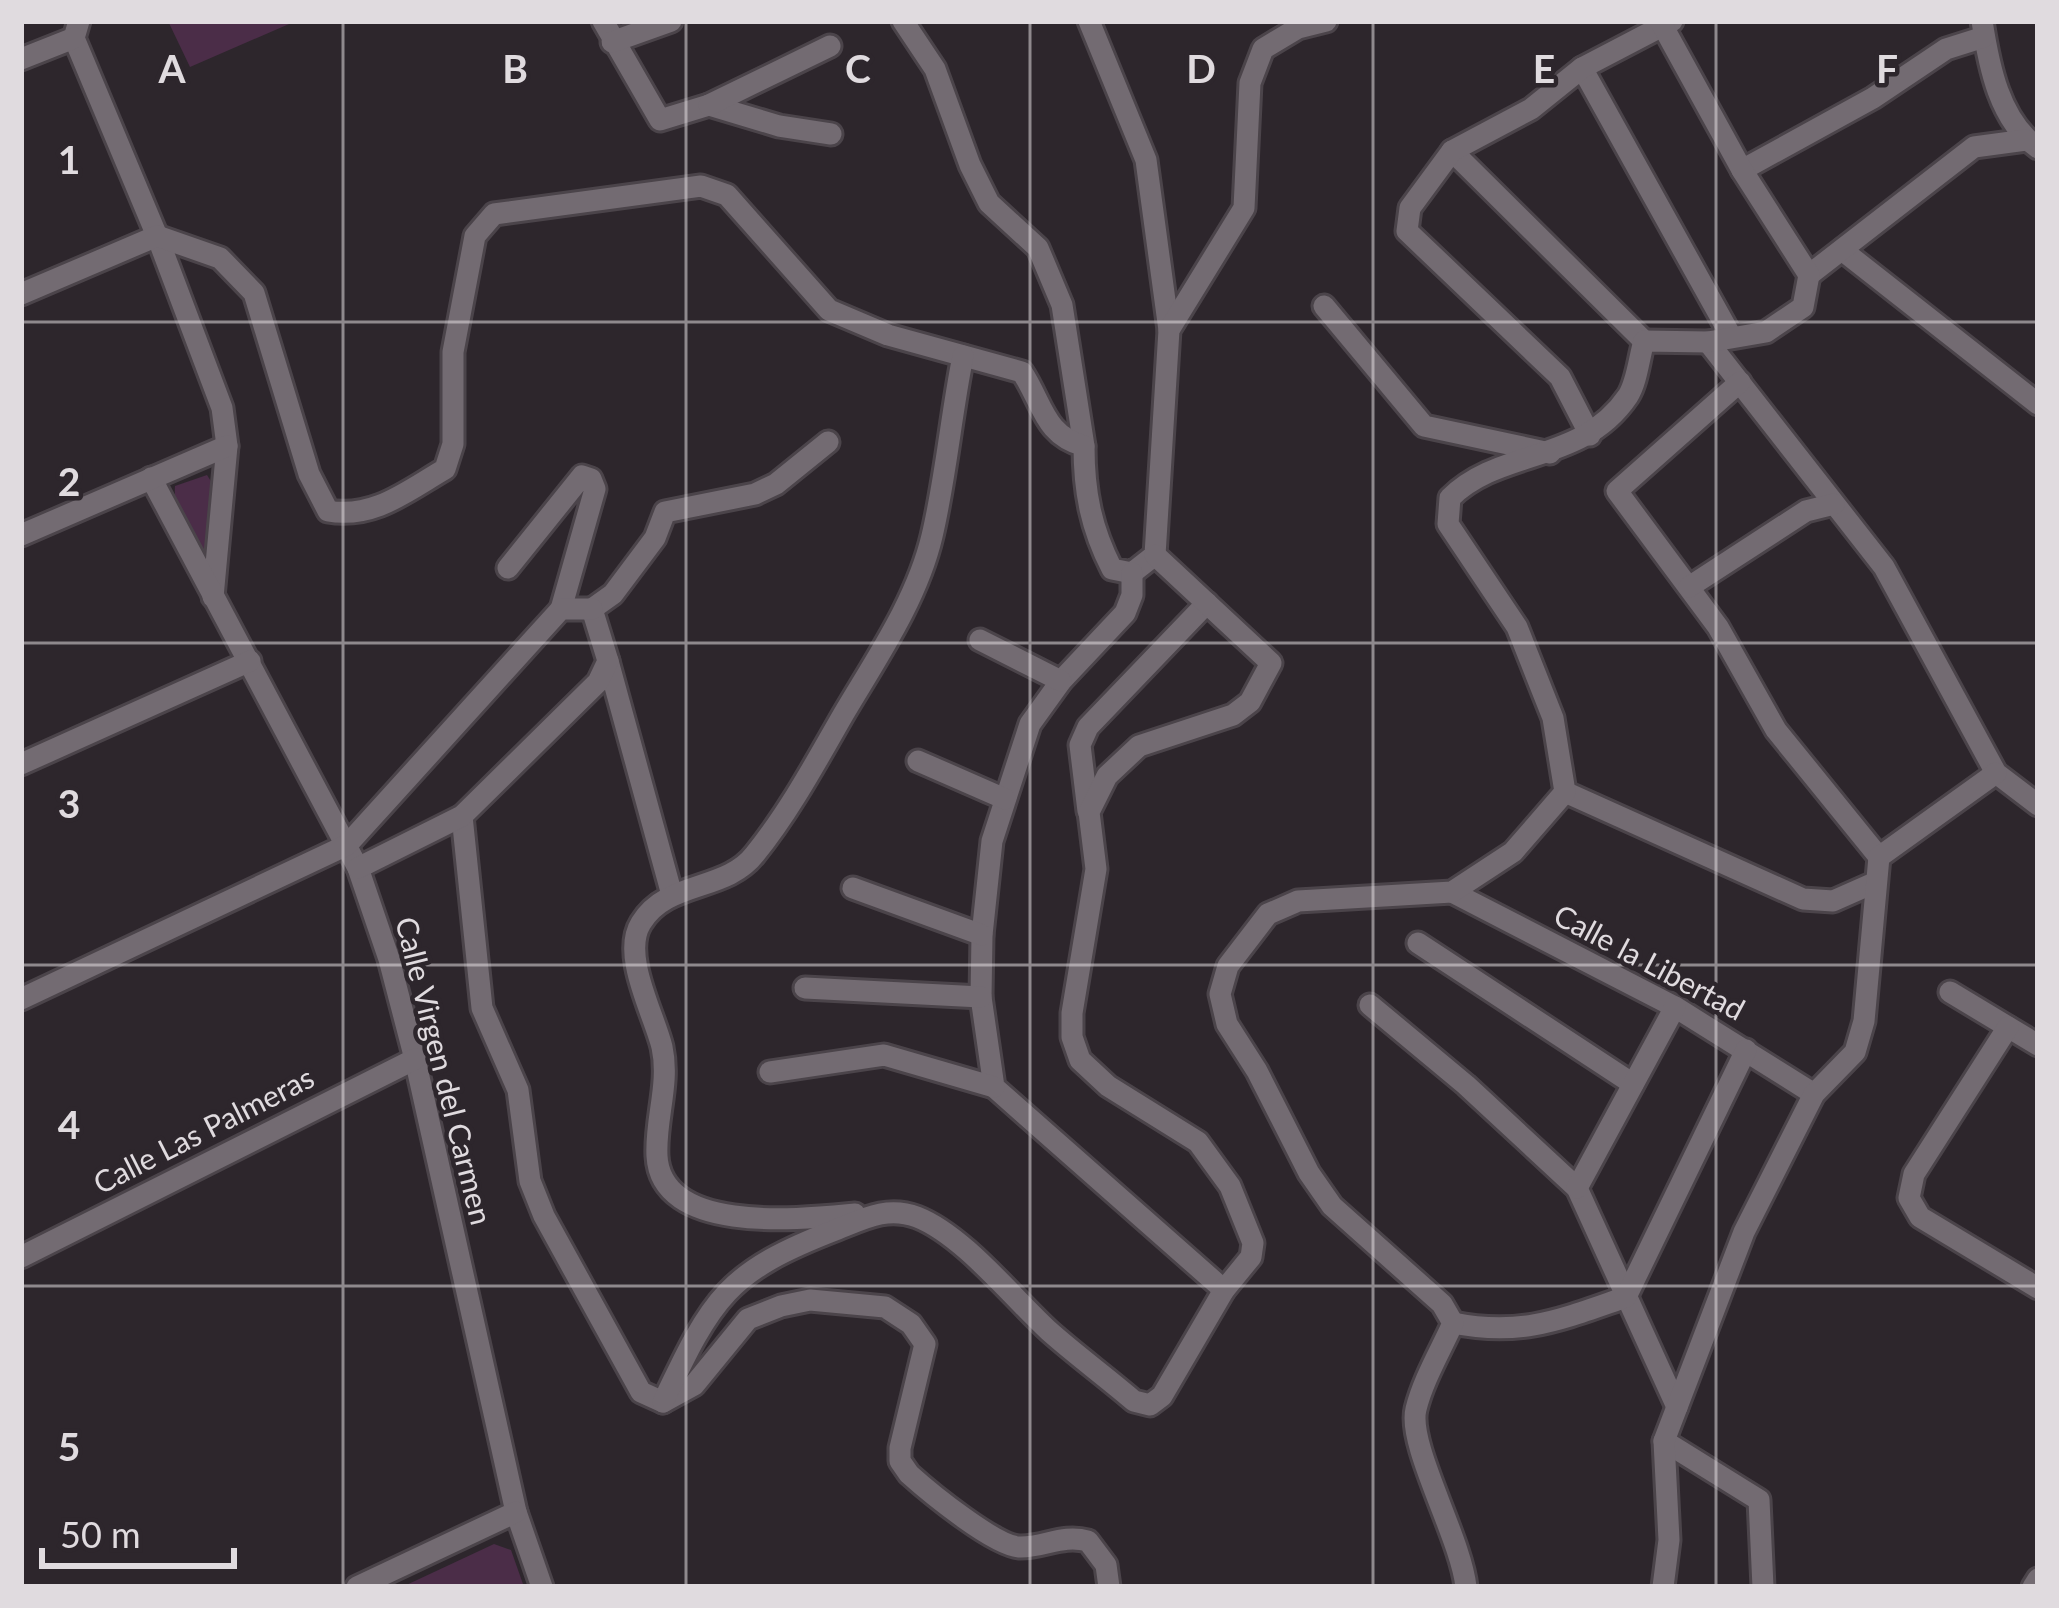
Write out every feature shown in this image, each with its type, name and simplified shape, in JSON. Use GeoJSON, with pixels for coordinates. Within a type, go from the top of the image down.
{"type":"FeatureCollection","features":[{"type":"Feature","properties":{"kind":"street"},"geometry":{"type":"LineString","coordinates":[[671,21],[608,31],[660,119],[709,105],[830,46]]}},
{"type":"Feature","properties":{"kind":"street"},"geometry":{"type":"LineString","coordinates":[[903,21],[934,69],[988,203],[1038,248],[1062,305],[1084,446],[1084,487],[1095,535],[1112,568],[1132,573]]}},
{"type":"Feature","properties":{"kind":"street"},"geometry":{"type":"LineString","coordinates":[[1089,21],[1146,160],[1169,331],[1155,555],[1132,573]]}},
{"type":"Feature","properties":{"kind":"street"},"geometry":{"type":"LineString","coordinates":[[1169,331],[1244,208],[1250,83],[1263,49],[1298,28],[1326,21]]}},
{"type":"Feature","properties":{"kind":"street"},"geometry":{"type":"LineString","coordinates":[[1590,435],[1560,377],[1407,231],[1410,208],[1452,151],[1531,109],[1582,68],[1665,23],[1742,170],[1809,275]]}},
{"type":"Feature","properties":{"kind":"street"},"geometry":{"type":"LineString","coordinates":[[21,59],[77,29],[217,391],[227,446],[213,597]]}},
{"type":"Feature","properties":{"kind":"street"},"geometry":{"type":"LineString","coordinates":[[1742,170],[1873,98],[1983,29],[1996,92],[2032,144]]}},
{"type":"Feature","properties":{"kind":"street"},"geometry":{"type":"LineString","coordinates":[[1582,68],[1731,336]]}},
{"type":"Feature","properties":{"kind":"street"},"geometry":{"type":"LineString","coordinates":[[709,105],[779,126],[831,134]]}},
{"type":"Feature","properties":{"kind":"street"},"geometry":{"type":"LineString","coordinates":[[1452,151],[1643,341],[1708,342],[1766,332],[1803,307],[1809,275],[1974,148],[2032,144]]}},
{"type":"Feature","properties":{"kind":"street"},"geometry":{"type":"LineString","coordinates":[[21,294],[157,236],[220,258],[254,293],[309,474],[328,511],[353,515],[377,509],[445,469],[453,444],[453,352],[475,236],[494,214],[701,186],[727,195],[829,310],[888,335],[1022,372],[1050,426],[1063,441],[1084,446]]}},
{"type":"Feature","properties":{"kind":"street"},"geometry":{"type":"LineString","coordinates":[[1841,250],[2038,404]]}},
{"type":"Feature","properties":{"kind":"street"},"geometry":{"type":"LineString","coordinates":[[1324,305],[1424,426],[1550,453]]}},
{"type":"Feature","properties":{"kind":"street"},"geometry":{"type":"LineString","coordinates":[[1565,792],[1553,718],[1517,627],[1448,524],[1450,498],[1468,479],[1590,435],[1630,394],[1643,341]]}},
{"type":"Feature","properties":{"kind":"street"},"geometry":{"type":"LineString","coordinates":[[1708,342],[1884,567],[1996,773],[2038,805]]}},
{"type":"Feature","properties":{"kind":"street"},"geometry":{"type":"LineString","coordinates":[[963,356],[932,536],[919,576],[883,647],[753,857],[731,876],[672,895],[641,923],[636,940],[640,982],[663,1049],[658,1172],[668,1186],[692,1203],[744,1220],[885,1210],[918,1217],[954,1241],[1053,1334],[1134,1401],[1150,1405],[1162,1396],[1224,1290],[1251,1257],[1253,1243],[1230,1186],[1198,1142],[1108,1086],[1080,1060],[1072,1036],[1096,869],[1080,746],[1088,727],[1207,603]]}},
{"type":"Feature","properties":{"kind":"street"},"geometry":{"type":"LineString","coordinates":[[1739,382],[1617,491],[1718,627],[1776,730],[1880,857]]}},
{"type":"Feature","properties":{"kind":"street"},"geometry":{"type":"LineString","coordinates":[[561,609],[592,609],[613,594],[656,538],[665,512],[755,494],[776,484],[828,442]]}},
{"type":"Feature","properties":{"kind":"street"},"geometry":{"type":"LineString","coordinates":[[21,535],[227,446]]}},
{"type":"Feature","properties":{"kind":"street"},"geometry":{"type":"LineString","coordinates":[[21,999],[347,845],[561,609],[595,489],[592,479],[582,476],[508,568]]}},
{"type":"Feature","properties":{"kind":"street","name":"Calle Virgen del Carmen"},"geometry":{"type":"LineString","coordinates":[[151,478],[358,868],[389,959],[415,1059],[516,1512],[542,1587]]}},
{"type":"Feature","properties":{"kind":"street"},"geometry":{"type":"LineString","coordinates":[[1689,587],[1806,511],[1834,504]]}},
{"type":"Feature","properties":{"kind":"street"},"geometry":{"type":"LineString","coordinates":[[1088,812],[1108,776],[1139,746],[1234,716],[1250,702],[1271,663],[1155,555]]}},
{"type":"Feature","properties":{"kind":"street"},"geometry":{"type":"LineString","coordinates":[[994,1088],[980,997],[992,841],[1030,724],[1061,681],[1125,613],[1132,596],[1132,573]]}},
{"type":"Feature","properties":{"kind":"street"},"geometry":{"type":"LineString","coordinates":[[592,609],[672,895]]}},
{"type":"Feature","properties":{"kind":"street"},"geometry":{"type":"LineString","coordinates":[[980,640],[1061,681]]}},
{"type":"Feature","properties":{"kind":"street"},"geometry":{"type":"LineString","coordinates":[[358,868],[462,816],[598,682],[608,661]]}},
{"type":"Feature","properties":{"kind":"street"},"geometry":{"type":"LineString","coordinates":[[21,764],[250,662]]}},
{"type":"Feature","properties":{"kind":"street"},"geometry":{"type":"LineString","coordinates":[[918,761],[1004,799]]}},
{"type":"Feature","properties":{"kind":"street"},"geometry":{"type":"LineString","coordinates":[[1663,1587],[1669,1540],[1664,1441],[1744,1232],[1814,1094],[1855,1052],[1864,1022],[1880,857],[1996,773]]}},
{"type":"Feature","properties":{"kind":"street"},"geometry":{"type":"LineString","coordinates":[[1565,792],[1803,899],[1833,901],[1876,882]]}},
{"type":"Feature","properties":{"kind":"street"},"geometry":{"type":"LineString","coordinates":[[1565,792],[1513,852],[1452,892],[1298,901],[1268,914],[1228,966],[1220,994],[1227,1024],[1332,1206],[1442,1304],[1453,1323],[1487,1330],[1537,1328],[1626,1297],[1746,1050]]}},
{"type":"Feature","properties":{"kind":"street"},"geometry":{"type":"LineString","coordinates":[[462,816],[482,1008],[518,1090],[530,1180],[544,1216],[640,1392],[663,1402]]}},
{"type":"Feature","properties":{"kind":"street"},"geometry":{"type":"LineString","coordinates":[[853,888],[982,935]]}},
{"type":"Feature","properties":{"kind":"street","name":"Calle la Libertad"},"geometry":{"type":"LineString","coordinates":[[1452,892],[1675,1007],[1814,1094]]}},
{"type":"Feature","properties":{"kind":"street"},"geometry":{"type":"LineString","coordinates":[[1418,943],[1633,1084]]}},
{"type":"Feature","properties":{"kind":"street"},"geometry":{"type":"LineString","coordinates":[[805,988],[980,997]]}},
{"type":"Feature","properties":{"kind":"street"},"geometry":{"type":"LineString","coordinates":[[1950,992],[2038,1045]]}},
{"type":"Feature","properties":{"kind":"street"},"geometry":{"type":"LineString","coordinates":[[1370,1005],[1466,1085],[1577,1188],[1677,1407]]}},
{"type":"Feature","properties":{"kind":"street"},"geometry":{"type":"LineString","coordinates":[[1577,1188],[1675,1007]]}},
{"type":"Feature","properties":{"kind":"street"},"geometry":{"type":"LineString","coordinates":[[2008,1027],[1914,1174],[1909,1198],[1920,1217],[2038,1288]]}},
{"type":"Feature","properties":{"kind":"street"},"geometry":{"type":"LineString","coordinates":[[770,1072],[884,1055],[994,1088],[1224,1290]]}},
{"type":"Feature","properties":{"kind":"street","name":"Calle Las Palmeras"},"geometry":{"type":"LineString","coordinates":[[21,1257],[415,1059]]}},
{"type":"Feature","properties":{"kind":"street"},"geometry":{"type":"LineString","coordinates":[[663,1402],[711,1308],[738,1279],[788,1248],[885,1210]]}},
{"type":"Feature","properties":{"kind":"street"},"geometry":{"type":"LineString","coordinates":[[663,1402],[694,1385],[748,1319],[810,1300],[885,1307],[911,1324],[925,1344],[900,1448],[900,1461],[909,1474],[1009,1546],[1034,1546],[1062,1538],[1088,1540],[1106,1565],[1109,1587]]}},
{"type":"Feature","properties":{"kind":"street"},"geometry":{"type":"LineString","coordinates":[[1453,1323],[1415,1412],[1422,1453],[1450,1520],[1466,1587]]}},
{"type":"Feature","properties":{"kind":"street"},"geometry":{"type":"LineString","coordinates":[[1664,1441],[1759,1501],[1769,1584]]}},
{"type":"Feature","properties":{"kind":"street"},"geometry":{"type":"LineString","coordinates":[[357,1587],[516,1512]]}},
{"type":"Feature","properties":{"kind":"street"},"geometry":{"type":"LineString","coordinates":[[2033,1587],[2038,1579]]}},
{"type":"Feature","properties":{"kind":"shaded area"},"geometry":{"type":"Polygon","coordinates":[[[168,21],[296,21],[190,67],[168,21]]]}},
{"type":"Feature","properties":{"kind":"shaded area"},"geometry":{"type":"Polygon","coordinates":[[[207,475],[212,483],[205,555],[183,523],[175,486],[207,475]]]}},
{"type":"Feature","properties":{"kind":"shaded area"},"geometry":{"type":"Polygon","coordinates":[[[494,1544],[511,1550],[524,1587],[402,1587],[494,1544]]]}}]}
